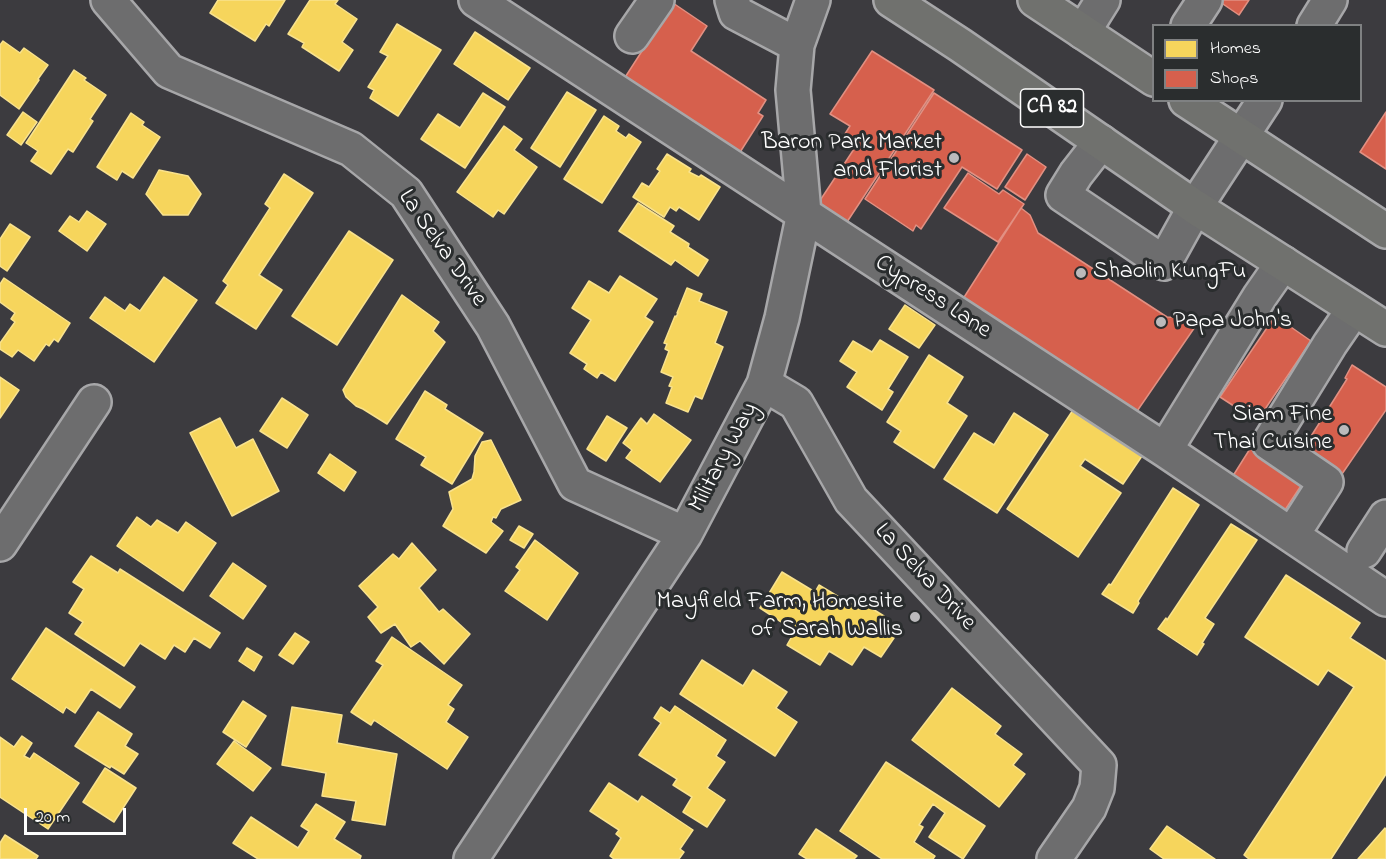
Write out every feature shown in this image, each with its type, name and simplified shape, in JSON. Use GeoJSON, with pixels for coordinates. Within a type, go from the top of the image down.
{"type":"FeatureCollection","features":[{"type":"Feature","properties":{"kind":"main road","name":"CA 82"},"geometry":{"type":"LineString","coordinates":[[891,0],[1195,207],[1386,329]]}},
{"type":"Feature","properties":{"kind":"main road"},"geometry":{"type":"LineString","coordinates":[[1035,0],[1152,78]]}},
{"type":"Feature","properties":{"kind":"main road"},"geometry":{"type":"LineString","coordinates":[[1189,102],[1386,231]]}},
{"type":"Feature","properties":{"kind":"street","name":"La Selva Drive"},"geometry":{"type":"LineString","coordinates":[[108,0],[169,71],[351,149],[406,193],[493,326],[575,484],[685,534]]}},
{"type":"Feature","properties":{"kind":"street","name":"Cypress Lane"},"geometry":{"type":"LineString","coordinates":[[476,0],[1165,450],[1386,599]]}},
{"type":"Feature","properties":{"kind":"street"},"geometry":{"type":"LineString","coordinates":[[632,36],[657,0]]}},
{"type":"Feature","properties":{"kind":"street"},"geometry":{"type":"LineString","coordinates":[[732,0],[736,14],[797,45]]}},
{"type":"Feature","properties":{"kind":"street","name":"Military Way"},"geometry":{"type":"LineString","coordinates":[[471,859],[685,534],[764,384],[782,318],[804,213],[793,90],[797,45],[813,0]]}},
{"type":"Feature","properties":{"kind":"street"},"geometry":{"type":"LineString","coordinates":[[1083,32],[1103,0]]}},
{"type":"Feature","properties":{"kind":"street"},"geometry":{"type":"LineString","coordinates":[[1189,24],[1205,0]]}},
{"type":"Feature","properties":{"kind":"street"},"geometry":{"type":"LineString","coordinates":[[1315,24],[1330,0]]}},
{"type":"Feature","properties":{"kind":"street"},"geometry":{"type":"LineString","coordinates":[[1101,142],[1063,195],[1164,262],[1195,207],[1264,102]]}},
{"type":"Feature","properties":{"kind":"street"},"geometry":{"type":"LineString","coordinates":[[1165,450],[1260,296],[1283,263]]}},
{"type":"Feature","properties":{"kind":"street"},"geometry":{"type":"LineString","coordinates":[[1292,535],[1326,482],[1269,443],[1354,309]]}},
{"type":"Feature","properties":{"kind":"street","name":"La Selva Drive"},"geometry":{"type":"LineString","coordinates":[[764,384],[796,403],[851,500],[1099,765],[1097,788],[1089,808],[1054,859]]}},
{"type":"Feature","properties":{"kind":"street"},"geometry":{"type":"LineString","coordinates":[[0,544],[94,402]]}},
{"type":"Feature","properties":{"kind":"street"},"geometry":{"type":"LineString","coordinates":[[1364,551],[1386,517]]}},
{"type":"Feature","properties":{"kind":"building: Homes"},"geometry":{"type":"Polygon","coordinates":[[[218,0],[285,0],[269,26],[266,24],[255,41],[210,13],[218,0]]]}},
{"type":"Feature","properties":{"kind":"building: Homes"},"geometry":{"type":"Polygon","coordinates":[[[310,0],[338,0],[335,4],[357,19],[342,42],[353,50],[339,71],[302,47],[304,43],[288,34],[310,0]]]}},
{"type":"Feature","properties":{"kind":"building: Homes"},"geometry":{"type":"Polygon","coordinates":[[[397,24],[441,50],[398,116],[370,98],[374,90],[368,87],[388,56],[380,52],[397,24]]]}},
{"type":"Feature","properties":{"kind":"building: Homes"},"geometry":{"type":"Polygon","coordinates":[[[475,32],[530,68],[508,100],[454,64],[475,32]]]}},
{"type":"Feature","properties":{"kind":"building: Homes"},"geometry":{"type":"Polygon","coordinates":[[[3,41],[20,53],[24,48],[48,65],[19,109],[0,95],[0,45],[3,41]]]}},
{"type":"Feature","properties":{"kind":"building: Homes"},"geometry":{"type":"Polygon","coordinates":[[[74,70],[106,95],[90,119],[93,121],[73,152],[68,149],[51,174],[31,161],[38,151],[26,143],[74,70]]]}},
{"type":"Feature","properties":{"kind":"building: Homes"},"geometry":{"type":"Polygon","coordinates":[[[567,92],[596,110],[560,167],[531,148],[567,92]]]}},
{"type":"Feature","properties":{"kind":"building: Homes"},"geometry":{"type":"Polygon","coordinates":[[[483,93],[505,107],[465,168],[421,139],[438,114],[460,128],[483,93]]]}},
{"type":"Feature","properties":{"kind":"building: Homes"},"geometry":{"type":"Polygon","coordinates":[[[23,112],[37,122],[21,145],[7,135],[23,112]]]}},
{"type":"Feature","properties":{"kind":"building: Homes"},"geometry":{"type":"Polygon","coordinates":[[[131,113],[144,122],[142,125],[160,137],[133,178],[122,171],[117,180],[97,167],[131,113]]]}},
{"type":"Feature","properties":{"kind":"building: Homes"},"geometry":{"type":"Polygon","coordinates":[[[604,116],[619,126],[616,131],[626,138],[629,134],[641,142],[602,203],[564,179],[604,116]]]}},
{"type":"Feature","properties":{"kind":"building: Homes"},"geometry":{"type":"Polygon","coordinates":[[[504,126],[522,139],[514,150],[537,167],[504,214],[498,210],[493,217],[457,192],[504,126]]]}},
{"type":"Feature","properties":{"kind":"building: Homes"},"geometry":{"type":"Polygon","coordinates":[[[667,154],[691,169],[689,172],[699,177],[701,175],[720,187],[699,220],[679,207],[676,211],[670,207],[664,217],[633,197],[642,183],[649,187],[660,171],[657,169],[667,154]]]}},
{"type":"Feature","properties":{"kind":"building: Homes"},"geometry":{"type":"Polygon","coordinates":[[[159,170],[188,176],[201,194],[188,215],[163,215],[146,194],[159,170]]]}},
{"type":"Feature","properties":{"kind":"building: Homes"},"geometry":{"type":"Polygon","coordinates":[[[284,174],[313,193],[259,275],[282,290],[256,329],[216,303],[228,285],[223,281],[270,208],[265,204],[284,174]]]}},
{"type":"Feature","properties":{"kind":"building: Homes"},"geometry":{"type":"Polygon","coordinates":[[[638,203],[674,226],[670,232],[708,260],[698,276],[675,260],[671,265],[619,231],[638,203]]]}},
{"type":"Feature","properties":{"kind":"building: Homes"},"geometry":{"type":"Polygon","coordinates":[[[87,211],[106,224],[87,251],[59,231],[70,216],[79,222],[87,211]]]}},
{"type":"Feature","properties":{"kind":"building: Homes"},"geometry":{"type":"Polygon","coordinates":[[[10,224],[30,237],[7,271],[0,266],[0,239],[10,224]]]}},
{"type":"Feature","properties":{"kind":"building: Homes"},"geometry":{"type":"Polygon","coordinates":[[[349,231],[393,260],[337,345],[292,316],[349,231]]]}},
{"type":"Feature","properties":{"kind":"building: Homes"},"geometry":{"type":"Polygon","coordinates":[[[620,276],[657,299],[645,317],[653,322],[615,381],[601,372],[597,378],[584,369],[587,364],[570,353],[591,320],[572,308],[589,281],[609,293],[620,276]]]}},
{"type":"Feature","properties":{"kind":"building: Homes"},"geometry":{"type":"Polygon","coordinates":[[[164,277],[197,300],[154,362],[90,318],[105,297],[125,311],[130,304],[140,311],[164,277]]]}},
{"type":"Feature","properties":{"kind":"building: Homes"},"geometry":{"type":"Polygon","coordinates":[[[4,278],[70,323],[58,342],[54,339],[49,346],[46,344],[34,361],[18,350],[12,357],[0,349],[0,343],[15,322],[11,319],[15,313],[0,302],[0,284],[4,278]]]}},
{"type":"Feature","properties":{"kind":"building: Homes"},"geometry":{"type":"Polygon","coordinates":[[[687,288],[702,294],[699,301],[727,312],[715,343],[723,347],[702,399],[695,396],[688,412],[666,403],[673,377],[661,372],[669,351],[665,349],[667,344],[664,343],[687,288]]]}},
{"type":"Feature","properties":{"kind":"building: Homes"},"geometry":{"type":"Polygon","coordinates":[[[402,295],[439,322],[433,331],[445,342],[387,424],[356,406],[346,397],[343,390],[402,295]]]}},
{"type":"Feature","properties":{"kind":"building: Homes"},"geometry":{"type":"Polygon","coordinates":[[[905,305],[935,325],[919,348],[889,329],[905,305]]]}},
{"type":"Feature","properties":{"kind":"building: Homes"},"geometry":{"type":"Polygon","coordinates":[[[880,340],[908,357],[888,389],[893,392],[882,410],[847,387],[857,372],[840,361],[853,341],[872,352],[880,340]]]}},
{"type":"Feature","properties":{"kind":"building: Homes"},"geometry":{"type":"Polygon","coordinates":[[[929,355],[963,377],[947,403],[967,416],[934,468],[894,442],[901,431],[887,422],[929,355]]]}},
{"type":"Feature","properties":{"kind":"building: Homes"},"geometry":{"type":"Polygon","coordinates":[[[0,377],[19,390],[0,418],[0,377]]]}},
{"type":"Feature","properties":{"kind":"building: Homes"},"geometry":{"type":"Polygon","coordinates":[[[425,391],[447,405],[445,409],[483,433],[452,484],[421,465],[426,457],[396,439],[425,391]]]}},
{"type":"Feature","properties":{"kind":"building: Homes"},"geometry":{"type":"Polygon","coordinates":[[[282,398],[308,415],[287,448],[260,431],[282,398]]]}},
{"type":"Feature","properties":{"kind":"building: Homes"},"geometry":{"type":"Polygon","coordinates":[[[1073,410],[1142,456],[1123,484],[1085,459],[1080,466],[1121,493],[1078,557],[1007,509],[1073,410]]]}},
{"type":"Feature","properties":{"kind":"building: Homes"},"geometry":{"type":"Polygon","coordinates":[[[1014,413],[1048,435],[997,513],[944,479],[974,433],[994,445],[1014,413]]]}},
{"type":"Feature","properties":{"kind":"building: Homes"},"geometry":{"type":"Polygon","coordinates":[[[654,414],[691,440],[660,482],[626,458],[632,450],[623,443],[641,418],[647,424],[654,414]]]}},
{"type":"Feature","properties":{"kind":"building: Homes"},"geometry":{"type":"Polygon","coordinates":[[[607,416],[627,428],[606,461],[587,449],[607,416]]]}},
{"type":"Feature","properties":{"kind":"building: Homes"},"geometry":{"type":"Polygon","coordinates":[[[220,418],[236,448],[253,439],[279,491],[232,516],[190,433],[220,418]]]}},
{"type":"Feature","properties":{"kind":"building: Homes"},"geometry":{"type":"Polygon","coordinates":[[[491,440],[521,500],[501,509],[496,518],[493,517],[491,522],[503,531],[486,553],[443,526],[453,509],[449,492],[472,479],[475,456],[482,442],[491,440]]]}},
{"type":"Feature","properties":{"kind":"building: Homes"},"geometry":{"type":"Polygon","coordinates":[[[330,454],[356,472],[344,491],[318,473],[330,454]]]}},
{"type":"Feature","properties":{"kind":"building: Homes"},"geometry":{"type":"Polygon","coordinates":[[[1173,488],[1199,505],[1138,601],[1133,613],[1102,594],[1109,584],[1111,585],[1173,488]]]}},
{"type":"Feature","properties":{"kind":"building: Homes"},"geometry":{"type":"Polygon","coordinates":[[[137,517],[151,527],[157,520],[178,533],[186,522],[216,543],[183,591],[117,546],[137,517]]]}},
{"type":"Feature","properties":{"kind":"building: Homes"},"geometry":{"type":"Polygon","coordinates":[[[1231,524],[1257,540],[1205,618],[1214,624],[1197,655],[1158,629],[1166,618],[1167,620],[1231,524]]]}},
{"type":"Feature","properties":{"kind":"building: Homes"},"geometry":{"type":"Polygon","coordinates":[[[519,526],[533,534],[524,548],[510,540],[519,526]]]}},
{"type":"Feature","properties":{"kind":"building: Homes"},"geometry":{"type":"Polygon","coordinates":[[[535,540],[578,573],[547,620],[505,591],[520,570],[516,567],[535,540]]]}},
{"type":"Feature","properties":{"kind":"building: Homes"},"geometry":{"type":"Polygon","coordinates":[[[412,543],[436,570],[419,588],[439,612],[443,609],[470,634],[444,664],[420,641],[411,647],[395,624],[381,633],[368,617],[378,607],[359,586],[393,554],[399,559],[412,543]]]}},
{"type":"Feature","properties":{"kind":"building: Homes"},"geometry":{"type":"Polygon","coordinates":[[[91,556],[118,573],[120,569],[220,633],[210,648],[194,638],[185,652],[174,645],[165,659],[140,643],[124,666],[75,634],[83,622],[69,613],[84,589],[73,582],[91,556]]]}},
{"type":"Feature","properties":{"kind":"building: Homes"},"geometry":{"type":"Polygon","coordinates":[[[233,563],[266,586],[243,619],[210,596],[233,563]]]}},
{"type":"Feature","properties":{"kind":"building: Homes"},"geometry":{"type":"Polygon","coordinates":[[[782,572],[815,592],[819,585],[859,609],[863,603],[884,616],[877,627],[894,638],[881,657],[864,647],[852,665],[829,651],[820,665],[787,645],[795,631],[760,608],[782,572]]]}},
{"type":"Feature","properties":{"kind":"building: Homes"},"geometry":{"type":"Polygon","coordinates":[[[1286,575],[1360,623],[1350,638],[1386,661],[1386,774],[1331,859],[1249,859],[1244,855],[1354,687],[1328,670],[1318,685],[1245,637],[1286,575]]]}},
{"type":"Feature","properties":{"kind":"building: Homes"},"geometry":{"type":"Polygon","coordinates":[[[46,628],[135,687],[120,708],[91,689],[75,713],[66,707],[63,713],[12,679],[46,628]]]}},
{"type":"Feature","properties":{"kind":"building: Homes"},"geometry":{"type":"Polygon","coordinates":[[[295,633],[309,642],[293,664],[279,655],[295,633]]]}},
{"type":"Feature","properties":{"kind":"building: Homes"},"geometry":{"type":"Polygon","coordinates":[[[392,637],[462,685],[448,705],[454,709],[446,722],[468,737],[447,769],[374,720],[371,725],[351,712],[383,665],[376,661],[392,637]]]}},
{"type":"Feature","properties":{"kind":"building: Homes"},"geometry":{"type":"Polygon","coordinates":[[[247,648],[262,657],[254,671],[239,661],[247,648]]]}},
{"type":"Feature","properties":{"kind":"building: Homes"},"geometry":{"type":"Polygon","coordinates":[[[702,660],[743,686],[753,670],[787,692],[776,708],[797,722],[775,756],[680,694],[702,660]]]}},
{"type":"Feature","properties":{"kind":"building: Homes"},"geometry":{"type":"Polygon","coordinates":[[[952,688],[1001,726],[995,734],[1022,754],[1013,765],[1025,774],[999,807],[912,740],[952,688]]]}},
{"type":"Feature","properties":{"kind":"building: Homes"},"geometry":{"type":"Polygon","coordinates":[[[243,701],[266,716],[246,747],[223,732],[243,701]]]}},
{"type":"Feature","properties":{"kind":"building: Homes"},"geometry":{"type":"Polygon","coordinates":[[[675,706],[726,740],[716,756],[725,762],[707,788],[725,800],[707,827],[683,812],[692,797],[673,785],[677,779],[639,755],[661,723],[654,718],[661,707],[670,713],[675,706]]]}},
{"type":"Feature","properties":{"kind":"building: Homes"},"geometry":{"type":"Polygon","coordinates":[[[292,707],[342,715],[337,743],[397,754],[385,825],[352,820],[356,801],[322,796],[326,773],[282,765],[292,707]]]}},
{"type":"Feature","properties":{"kind":"building: Homes"},"geometry":{"type":"Polygon","coordinates":[[[98,712],[132,734],[125,746],[138,754],[124,774],[75,746],[98,712]]]}},
{"type":"Feature","properties":{"kind":"building: Homes"},"geometry":{"type":"Polygon","coordinates":[[[22,736],[32,743],[24,756],[30,759],[34,753],[79,783],[48,829],[0,797],[0,737],[14,747],[22,736]]]}},
{"type":"Feature","properties":{"kind":"building: Homes"},"geometry":{"type":"Polygon","coordinates":[[[234,741],[271,768],[253,791],[217,764],[234,741]]]}},
{"type":"Feature","properties":{"kind":"building: Homes"},"geometry":{"type":"Polygon","coordinates":[[[886,762],[985,826],[963,859],[929,837],[945,813],[933,804],[919,825],[923,827],[914,842],[935,856],[933,859],[882,859],[840,831],[886,762]]]}},
{"type":"Feature","properties":{"kind":"building: Homes"},"geometry":{"type":"Polygon","coordinates":[[[105,768],[136,788],[114,822],[83,802],[105,768]]]}},
{"type":"Feature","properties":{"kind":"building: Homes"},"geometry":{"type":"Polygon","coordinates":[[[609,783],[638,802],[642,796],[693,830],[680,849],[684,852],[679,859],[614,859],[610,856],[621,838],[616,834],[619,830],[590,811],[609,783]]]}},
{"type":"Feature","properties":{"kind":"building: Homes"},"geometry":{"type":"Polygon","coordinates":[[[316,804],[345,822],[334,839],[361,856],[360,859],[258,859],[233,843],[251,817],[298,848],[309,831],[301,826],[316,804]]]}},
{"type":"Feature","properties":{"kind":"building: Homes"},"geometry":{"type":"Polygon","coordinates":[[[1167,826],[1215,859],[1164,859],[1150,849],[1167,826]]]}},
{"type":"Feature","properties":{"kind":"building: Homes"},"geometry":{"type":"Polygon","coordinates":[[[1385,828],[1386,859],[1358,859],[1385,828]]]}},
{"type":"Feature","properties":{"kind":"building: Homes"},"geometry":{"type":"Polygon","coordinates":[[[816,829],[857,856],[854,859],[807,859],[799,854],[816,829]]]}},
{"type":"Feature","properties":{"kind":"building: Homes"},"geometry":{"type":"Polygon","coordinates":[[[5,835],[38,856],[36,859],[0,859],[0,843],[5,835]]]}},
{"type":"Feature","properties":{"kind":"building: Shops"},"geometry":{"type":"Polygon","coordinates":[[[1217,0],[1249,0],[1239,15],[1217,0]]]}},
{"type":"Feature","properties":{"kind":"building: Shops"},"geometry":{"type":"Polygon","coordinates":[[[673,3],[707,26],[691,51],[766,100],[758,113],[763,116],[737,157],[622,82],[673,3]]]}},
{"type":"Feature","properties":{"kind":"building: Shops"},"geometry":{"type":"Polygon","coordinates":[[[872,51],[934,90],[845,225],[818,208],[819,202],[856,146],[843,137],[850,126],[830,114],[872,51]]]}},
{"type":"Feature","properties":{"kind":"building: Shops","name":"Baron Park Market and Florist"},"geometry":{"type":"Polygon","coordinates":[[[934,93],[1022,150],[997,189],[962,167],[921,229],[916,225],[913,231],[865,199],[934,93]]]}},
{"type":"Feature","properties":{"kind":"building: Shops"},"geometry":{"type":"Polygon","coordinates":[[[1386,112],[1386,169],[1360,152],[1386,112]]]}},
{"type":"Feature","properties":{"kind":"building: Shops"},"geometry":{"type":"Polygon","coordinates":[[[1027,154],[1046,167],[1025,200],[1005,187],[1027,154]]]}},
{"type":"Feature","properties":{"kind":"building: Shops"},"geometry":{"type":"Polygon","coordinates":[[[968,173],[999,194],[1003,190],[1024,204],[998,242],[944,208],[968,173]]]}},
{"type":"Feature","properties":{"kind":"building: Shops"},"geometry":{"type":"Polygon","coordinates":[[[1021,208],[1030,215],[1038,233],[1167,317],[1188,318],[1197,324],[1133,417],[961,302],[1021,208]]]}},
{"type":"Feature","properties":{"kind":"building: Shops"},"geometry":{"type":"Polygon","coordinates":[[[1275,316],[1311,341],[1257,421],[1220,397],[1275,316]]]}},
{"type":"Feature","properties":{"kind":"building: Shops","name":"Siam Fine Thai Cuisine"},"geometry":{"type":"Polygon","coordinates":[[[1352,365],[1386,387],[1386,410],[1342,474],[1303,449],[1347,379],[1345,378],[1352,365]]]}},
{"type":"Feature","properties":{"kind":"building: Shops"},"geometry":{"type":"Polygon","coordinates":[[[1253,444],[1306,478],[1283,513],[1231,479],[1253,444]]]}},
{"type":"Feature","properties":{"kind":"place","name":"Baron Park Market and Florist"},"geometry":{"type":"Point","coordinates":[954,158]}},
{"type":"Feature","properties":{"kind":"place","name":"Shaolin KungFu"},"geometry":{"type":"Point","coordinates":[1081,273]}},
{"type":"Feature","properties":{"kind":"place","name":"Papa John's"},"geometry":{"type":"Point","coordinates":[1161,322]}},
{"type":"Feature","properties":{"kind":"place","name":"Siam Fine Thai Cuisine"},"geometry":{"type":"Point","coordinates":[1344,430]}},
{"type":"Feature","properties":{"kind":"place","name":"Mayfield Farm, Homesite of Sarah Wallis"},"geometry":{"type":"Point","coordinates":[915,617]}}]}
